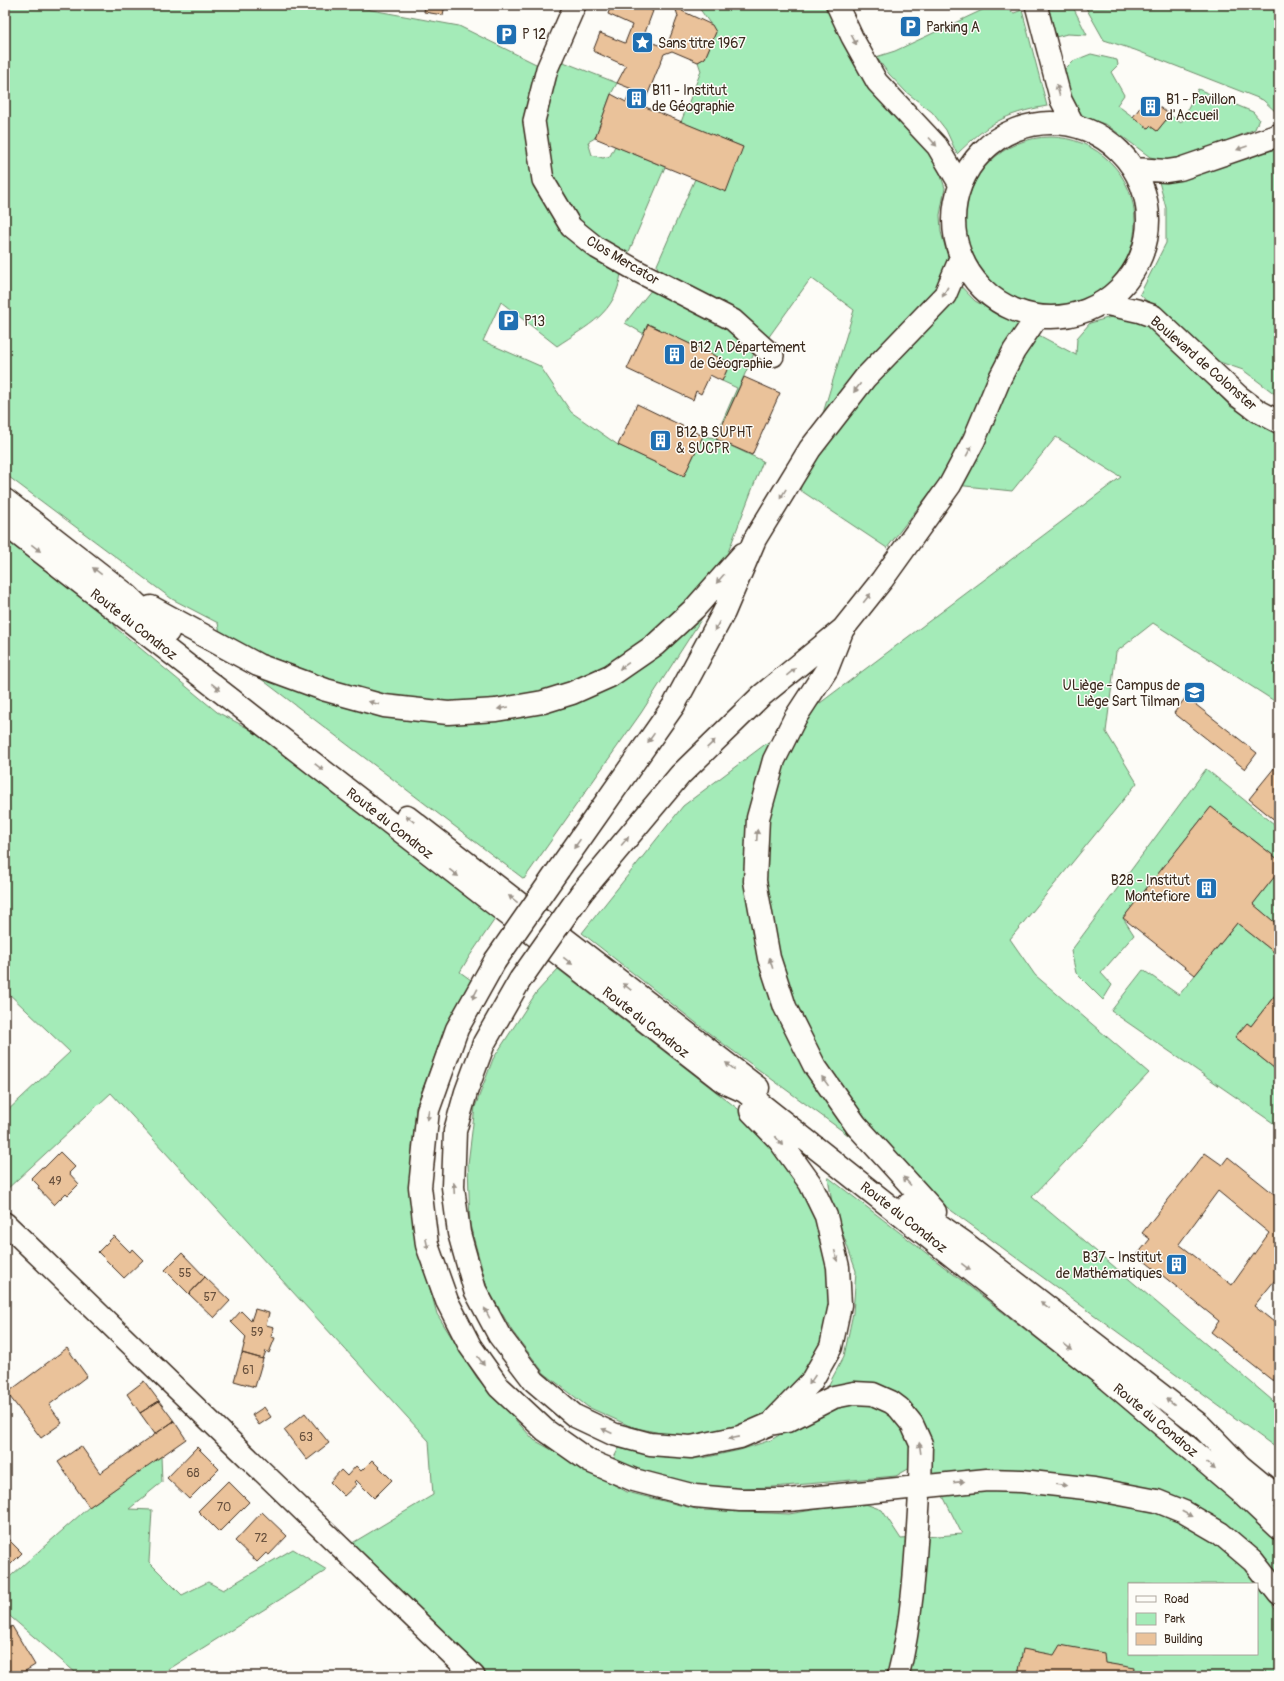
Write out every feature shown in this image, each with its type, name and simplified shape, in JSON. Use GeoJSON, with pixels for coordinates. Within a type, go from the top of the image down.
{"type":"FeatureCollection","features":[{"type":"Feature","properties":{"kind":"main road"},"geometry":{"type":"LineString","coordinates":[[1052,122],[1074,125],[1098,135],[1118,149],[1134,169],[1144,192],[1149,217],[1146,242],[1137,266],[1122,287],[1103,303],[1082,313],[1060,317],[1038,317],[1013,310],[991,297],[973,279],[961,257],[954,233],[954,208],[960,185],[971,164],[987,146],[1006,133],[1028,125],[1052,122]]}},
{"type":"Feature","properties":{"kind":"main road"},"geometry":{"type":"LineString","coordinates":[[1134,169],[1153,171],[1180,169],[1279,135]]}},
{"type":"Feature","properties":{"kind":"main road"},"geometry":{"type":"LineString","coordinates":[[961,257],[945,295],[860,384],[810,449],[755,539],[724,612],[674,705],[495,961],[457,1029],[428,1110],[420,1187],[427,1245],[447,1301],[470,1346],[499,1387],[545,1430],[589,1461],[634,1480],[695,1496],[740,1500],[788,1500],[987,1480],[1022,1480],[1094,1489],[1157,1501],[1184,1512],[1220,1533],[1253,1561],[1279,1594]]}},
{"type":"Feature","properties":{"kind":"main road","name":"Boulevard de Colonster"},"geometry":{"type":"LineString","coordinates":[[1103,303],[1139,311],[1153,316],[1238,396],[1279,422]]}},
{"type":"Feature","properties":{"kind":"main road"},"geometry":{"type":"LineString","coordinates":[[920,1486],[921,1454],[918,1434],[912,1424],[902,1411],[891,1402],[863,1392],[844,1394],[834,1397],[787,1421],[770,1424],[740,1437],[691,1447],[650,1444],[613,1434],[575,1416],[534,1381],[499,1335],[475,1290],[459,1233],[453,1187],[456,1131],[466,1092],[484,1043],[520,980],[582,892],[680,775],[760,696],[843,629],[882,580],[950,485],[974,440],[1000,378],[1011,358],[1038,317]]}},
{"type":"Feature","properties":{"kind":"main road","name":"Route du Condroz"},"geometry":{"type":"LineString","coordinates":[[5,500],[128,595],[162,628],[895,1194],[962,1241],[1201,1426],[1240,1466],[1279,1498]]}},
{"type":"Feature","properties":{"kind":"main road","name":"Route du Condroz"},"geometry":{"type":"LineString","coordinates":[[5,524],[724,1082],[744,1091],[1110,1380],[1243,1494],[1279,1528]]}},
{"type":"Feature","properties":{"kind":"main road"},"geometry":{"type":"LineString","coordinates":[[128,595],[258,664],[326,690],[384,706],[448,713],[496,710],[543,702],[572,693],[610,676],[655,645],[695,608],[755,539]]}},
{"type":"Feature","properties":{"kind":"main road"},"geometry":{"type":"LineString","coordinates":[[843,629],[826,669],[795,718],[774,760],[758,818],[755,881],[768,950],[785,1007],[814,1065],[856,1124],[962,1241]]}},
{"type":"Feature","properties":{"kind":"main road"},"geometry":{"type":"LineString","coordinates":[[724,1082],[779,1140],[810,1183],[826,1216],[838,1268],[840,1305],[831,1347],[811,1382],[770,1424]]}},
{"type":"Feature","properties":{"kind":"main road"},"geometry":{"type":"LineString","coordinates":[[1201,1426],[1242,1453],[1279,1481]]}},
{"type":"Feature","properties":{"kind":"street","name":"Clos Mercator"},"geometry":{"type":"LineString","coordinates":[[575,5],[547,69],[534,121],[543,180],[571,227],[597,248],[638,272],[733,320],[773,356]]}},
{"type":"Feature","properties":{"kind":"street"},"geometry":{"type":"LineString","coordinates":[[837,5],[852,37],[877,82],[937,146],[960,185]]}},
{"type":"Feature","properties":{"kind":"street"},"geometry":{"type":"LineString","coordinates":[[1036,5],[1061,100],[1074,125]]}},
{"type":"Feature","properties":{"kind":"street"},"geometry":{"type":"LineString","coordinates":[[5,1223],[474,1676]]}},
{"type":"Feature","properties":{"kind":"street"},"geometry":{"type":"LineString","coordinates":[[898,1676],[909,1616],[914,1577],[920,1486]]}},
{"type":"Feature","properties":{"kind":"green space"},"geometry":{"type":"Polygon","coordinates":[[[5,5],[344,5],[459,26],[538,65],[536,179],[621,273],[618,287],[607,309],[590,324],[557,346],[501,302],[483,341],[540,366],[571,412],[618,445],[684,476],[703,436],[715,438],[737,388],[722,381],[730,363],[648,324],[644,334],[625,323],[652,289],[727,327],[756,349],[716,439],[763,461],[704,615],[641,713],[524,879],[223,650],[218,623],[172,599],[5,474],[5,5]]]}},
{"type":"Feature","properties":{"kind":"green space"},"geometry":{"type":"Polygon","coordinates":[[[697,5],[826,5],[850,54],[935,158],[945,188],[940,215],[941,232],[954,279],[975,301],[1076,355],[1077,338],[1090,323],[1118,315],[1150,325],[1231,407],[1279,431],[1279,704],[1153,623],[1116,652],[1106,732],[1137,783],[1010,939],[1035,975],[1149,1073],[1032,1197],[1279,1406],[1279,1450],[714,1037],[582,933],[683,806],[1121,477],[1056,437],[1012,491],[937,483],[887,548],[800,490],[854,310],[811,278],[768,338],[658,275],[657,265],[695,179],[743,147],[681,122],[701,71],[698,62],[705,58],[716,32],[697,5]]]}},
{"type":"Feature","properties":{"kind":"green space"},"geometry":{"type":"Polygon","coordinates":[[[993,5],[1000,5],[1014,13],[1022,10],[1047,106],[1032,109],[998,121],[978,135],[957,154],[946,130],[932,112],[906,92],[876,57],[895,51],[993,5]]]}},
{"type":"Feature","properties":{"kind":"green space"},"geometry":{"type":"Polygon","coordinates":[[[1048,5],[1072,5],[1087,35],[1067,34],[1056,37],[1048,5]]]}},
{"type":"Feature","properties":{"kind":"green space"},"geometry":{"type":"Polygon","coordinates":[[[1190,5],[1279,5],[1279,122],[1277,113],[1263,100],[1135,50],[1104,40],[1086,8],[1133,7],[1134,9],[1190,5]]]}},
{"type":"Feature","properties":{"kind":"green space"},"geometry":{"type":"Polygon","coordinates":[[[1091,54],[1117,60],[1118,65],[1111,72],[1124,95],[1117,105],[1148,128],[1150,126],[1157,131],[1170,115],[1181,123],[1198,89],[1253,112],[1259,119],[1255,129],[1188,157],[1171,161],[1150,157],[1107,125],[1085,117],[1071,107],[1063,71],[1073,61],[1091,54]]]}},
{"type":"Feature","properties":{"kind":"green space"},"geometry":{"type":"Polygon","coordinates":[[[561,61],[617,83],[611,94],[595,138],[588,142],[592,155],[603,158],[610,156],[615,146],[665,167],[628,254],[605,244],[592,235],[581,223],[570,210],[561,195],[547,163],[543,147],[541,123],[548,96],[561,61]]]}},
{"type":"Feature","properties":{"kind":"green space"},"geometry":{"type":"Polygon","coordinates":[[[1042,137],[1058,137],[1083,143],[1104,156],[1116,168],[1129,189],[1132,197],[1135,222],[1134,239],[1129,255],[1116,276],[1104,288],[1083,301],[1075,304],[1058,307],[1042,307],[1017,301],[996,288],[984,276],[971,255],[968,247],[965,230],[965,214],[971,189],[984,168],[996,156],[1017,143],[1025,140],[1042,137]]]}},
{"type":"Feature","properties":{"kind":"green space"},"geometry":{"type":"Polygon","coordinates":[[[1279,147],[1279,397],[1243,370],[1211,359],[1151,306],[1140,294],[1166,243],[1166,208],[1158,178],[1279,147]]]}},
{"type":"Feature","properties":{"kind":"green space"},"geometry":{"type":"Polygon","coordinates":[[[5,537],[110,617],[116,628],[217,712],[261,735],[495,919],[460,972],[471,980],[447,1023],[416,1107],[410,1172],[414,1231],[437,1314],[477,1378],[534,1440],[627,1492],[700,1510],[789,1514],[860,1502],[882,1510],[901,1539],[962,1534],[930,1470],[928,1431],[904,1399],[882,1387],[854,1381],[827,1388],[844,1356],[853,1313],[856,1271],[832,1203],[828,1177],[1098,1386],[1235,1496],[1279,1537],[1279,1579],[1259,1582],[1279,1616],[1279,1676],[485,1676],[349,1545],[433,1495],[429,1441],[111,1093],[5,1191],[5,1113],[70,1052],[5,990],[5,537]]]}},
{"type":"Feature","properties":{"kind":"green space"},"geometry":{"type":"Polygon","coordinates":[[[1206,769],[1279,828],[1279,860],[1211,807],[1123,918],[1134,935],[1101,973],[1112,985],[1103,1000],[1076,973],[1071,951],[1206,769]]]}},
{"type":"Feature","properties":{"kind":"green space"},"geometry":{"type":"Polygon","coordinates":[[[1279,871],[1279,926],[1253,904],[1279,871]]]}},
{"type":"Feature","properties":{"kind":"green space"},"geometry":{"type":"Polygon","coordinates":[[[1237,923],[1279,956],[1279,990],[1251,1026],[1247,1023],[1235,1037],[1279,1072],[1279,1127],[1111,1011],[1143,970],[1179,995],[1237,923]]]}},
{"type":"Feature","properties":{"kind":"green space"},"geometry":{"type":"Polygon","coordinates":[[[558,969],[742,1112],[776,1147],[811,1201],[834,1279],[822,1353],[779,1407],[734,1429],[679,1437],[632,1427],[588,1407],[544,1373],[512,1331],[487,1287],[470,1225],[468,1164],[475,1107],[493,1059],[536,993],[558,969]]]}},
{"type":"Feature","properties":{"kind":"green space"},"geometry":{"type":"Polygon","coordinates":[[[860,1400],[882,1407],[904,1425],[914,1448],[910,1468],[896,1476],[773,1487],[720,1489],[661,1480],[611,1463],[619,1448],[665,1457],[703,1458],[740,1450],[771,1440],[789,1429],[839,1404],[860,1400]]]}},
{"type":"Feature","properties":{"kind":"green space"},"geometry":{"type":"Polygon","coordinates":[[[161,1456],[162,1482],[129,1509],[152,1510],[149,1562],[182,1595],[208,1582],[223,1590],[293,1549],[327,1570],[158,1676],[74,1676],[76,1673],[5,1612],[5,1581],[89,1507],[161,1456]]]}},
{"type":"Feature","properties":{"kind":"building"},"geometry":{"type":"Polygon","coordinates":[[[425,5],[445,5],[443,15],[424,12],[425,5]]]}},
{"type":"Feature","properties":{"kind":"building","name":"B11 - Institut de Géographie"},"geometry":{"type":"Polygon","coordinates":[[[611,5],[639,5],[653,11],[644,35],[648,41],[661,46],[668,43],[678,16],[676,10],[663,5],[684,5],[682,11],[712,25],[716,32],[705,58],[698,62],[672,51],[664,54],[643,106],[743,147],[726,192],[595,138],[611,94],[626,102],[632,89],[617,83],[626,66],[593,51],[600,33],[625,43],[632,25],[608,14],[611,5]]]}},
{"type":"Feature","properties":{"kind":"building","name":"B1 - Pavillon d'Accueil"},"geometry":{"type":"Polygon","coordinates":[[[1147,98],[1170,115],[1157,131],[1150,126],[1148,128],[1133,117],[1147,98]]]}},
{"type":"Feature","properties":{"kind":"building","name":"B12 A Département de Géographie"},"geometry":{"type":"Polygon","coordinates":[[[648,324],[730,363],[722,381],[710,375],[701,394],[696,391],[693,400],[627,369],[648,324]]]}},
{"type":"Feature","properties":{"kind":"building"},"geometry":{"type":"Polygon","coordinates":[[[744,377],[780,393],[752,455],[716,439],[744,377]]]}},
{"type":"Feature","properties":{"kind":"building","name":"B12 B SUPHT & SUCPR"},"geometry":{"type":"Polygon","coordinates":[[[637,404],[703,436],[684,476],[618,445],[637,404]]]}},
{"type":"Feature","properties":{"kind":"building"},"geometry":{"type":"Polygon","coordinates":[[[1186,697],[1257,753],[1245,769],[1174,713],[1186,697]]]}},
{"type":"Feature","properties":{"kind":"building"},"geometry":{"type":"Polygon","coordinates":[[[1279,762],[1279,820],[1277,822],[1249,799],[1279,762]]]}},
{"type":"Feature","properties":{"kind":"building","name":"B28 - Institut Montefiore"},"geometry":{"type":"Polygon","coordinates":[[[1211,807],[1279,860],[1279,871],[1253,904],[1279,926],[1279,956],[1237,923],[1195,975],[1123,918],[1211,807]]]}},
{"type":"Feature","properties":{"kind":"building"},"geometry":{"type":"Polygon","coordinates":[[[1279,990],[1279,1072],[1235,1037],[1247,1023],[1251,1026],[1279,990]]]}},
{"type":"Feature","properties":{"kind":"building"},"geometry":{"type":"Polygon","coordinates":[[[60,1152],[75,1167],[69,1173],[79,1184],[68,1195],[66,1193],[54,1205],[31,1178],[42,1167],[44,1168],[60,1152]]]}},
{"type":"Feature","properties":{"kind":"building","name":"B37 - Institut de Mathématiques"},"geometry":{"type":"Polygon","coordinates":[[[1205,1153],[1222,1165],[1228,1157],[1279,1198],[1279,1275],[1254,1306],[1279,1326],[1279,1378],[1277,1376],[1273,1381],[1211,1332],[1219,1321],[1137,1255],[1150,1239],[1142,1233],[1205,1153]],[[1218,1191],[1179,1244],[1232,1285],[1269,1233],[1218,1191]]]}},
{"type":"Feature","properties":{"kind":"building"},"geometry":{"type":"Polygon","coordinates":[[[114,1236],[130,1252],[132,1249],[143,1260],[124,1278],[98,1252],[114,1236]]]}},
{"type":"Feature","properties":{"kind":"building"},"geometry":{"type":"Polygon","coordinates":[[[182,1253],[205,1277],[189,1294],[165,1270],[182,1253]]]}},
{"type":"Feature","properties":{"kind":"building"},"geometry":{"type":"Polygon","coordinates":[[[205,1277],[230,1301],[214,1318],[189,1294],[205,1277]]]}},
{"type":"Feature","properties":{"kind":"building"},"geometry":{"type":"Polygon","coordinates":[[[255,1309],[269,1313],[266,1325],[274,1327],[271,1337],[275,1338],[269,1353],[266,1351],[263,1359],[242,1353],[246,1337],[231,1322],[241,1311],[251,1321],[255,1309]]]}},
{"type":"Feature","properties":{"kind":"building"},"geometry":{"type":"Polygon","coordinates":[[[67,1348],[87,1376],[49,1405],[62,1423],[41,1438],[7,1393],[67,1348]]]}},
{"type":"Feature","properties":{"kind":"building"},"geometry":{"type":"Polygon","coordinates":[[[242,1353],[263,1359],[255,1387],[234,1381],[242,1353]]]}},
{"type":"Feature","properties":{"kind":"building"},"geometry":{"type":"Polygon","coordinates":[[[144,1381],[159,1401],[140,1413],[127,1394],[144,1381]]]}},
{"type":"Feature","properties":{"kind":"building"},"geometry":{"type":"Polygon","coordinates":[[[159,1401],[174,1421],[155,1434],[140,1413],[159,1401]]]}},
{"type":"Feature","properties":{"kind":"building"},"geometry":{"type":"Polygon","coordinates":[[[264,1407],[271,1417],[259,1425],[252,1415],[264,1407]]]}},
{"type":"Feature","properties":{"kind":"building"},"geometry":{"type":"Polygon","coordinates":[[[305,1413],[329,1443],[307,1460],[284,1430],[305,1413]]]}},
{"type":"Feature","properties":{"kind":"building"},"geometry":{"type":"Polygon","coordinates":[[[174,1421],[186,1439],[89,1507],[58,1462],[81,1446],[100,1473],[174,1421]]]}},
{"type":"Feature","properties":{"kind":"building"},"geometry":{"type":"Polygon","coordinates":[[[197,1447],[219,1469],[189,1499],[167,1478],[197,1447]]]}},
{"type":"Feature","properties":{"kind":"building"},"geometry":{"type":"Polygon","coordinates":[[[372,1460],[392,1480],[374,1498],[356,1480],[354,1482],[357,1484],[344,1496],[330,1482],[341,1470],[347,1476],[356,1466],[361,1471],[372,1460]]]}},
{"type":"Feature","properties":{"kind":"building"},"geometry":{"type":"Polygon","coordinates":[[[228,1481],[249,1502],[219,1532],[198,1511],[228,1481]]]}},
{"type":"Feature","properties":{"kind":"building"},"geometry":{"type":"Polygon","coordinates":[[[262,1512],[287,1536],[269,1555],[266,1553],[257,1562],[235,1541],[262,1512]]]}},
{"type":"Feature","properties":{"kind":"building"},"geometry":{"type":"Polygon","coordinates":[[[5,1536],[22,1553],[5,1570],[5,1536]]]}},
{"type":"Feature","properties":{"kind":"building"},"geometry":{"type":"Polygon","coordinates":[[[12,1626],[35,1665],[17,1676],[9,1676],[5,1670],[5,1631],[12,1626]]]}},
{"type":"Feature","properties":{"kind":"building"},"geometry":{"type":"Polygon","coordinates":[[[1060,1645],[1104,1653],[1105,1663],[1135,1668],[1134,1676],[1018,1676],[1023,1649],[1054,1655],[1060,1645]]]}},
{"type":"Feature","properties":{"kind":"place","name":"Parking A"},"geometry":{"type":"Point","coordinates":[910,27]}},
{"type":"Feature","properties":{"kind":"place","name":"P 12"},"geometry":{"type":"Point","coordinates":[506,34]}},
{"type":"Feature","properties":{"kind":"place","name":"Sans titre 1967"},"geometry":{"type":"Point","coordinates":[643,43]}},
{"type":"Feature","properties":{"kind":"place","name":"B11 - Institut de Géographie"},"geometry":{"type":"Point","coordinates":[637,98]}},
{"type":"Feature","properties":{"kind":"place","name":"B1 - Pavillon d'Accueil"},"geometry":{"type":"Point","coordinates":[1150,107]}},
{"type":"Feature","properties":{"kind":"place","name":"P13"},"geometry":{"type":"Point","coordinates":[509,321]}},
{"type":"Feature","properties":{"kind":"place","name":"B12 A Département de Géographie"},"geometry":{"type":"Point","coordinates":[674,355]}},
{"type":"Feature","properties":{"kind":"place","name":"B12 B SUPHT & SUCPR"},"geometry":{"type":"Point","coordinates":[660,440]}},
{"type":"Feature","properties":{"kind":"place","name":"ULiège - Campus de Liège Sart Tilman"},"geometry":{"type":"Point","coordinates":[1195,693]}},
{"type":"Feature","properties":{"kind":"place","name":"B28 - Institut Montefiore"},"geometry":{"type":"Point","coordinates":[1206,888]}},
{"type":"Feature","properties":{"kind":"place","name":"B37 - Institut de Mathématiques"},"geometry":{"type":"Point","coordinates":[1177,1265]}}]}
